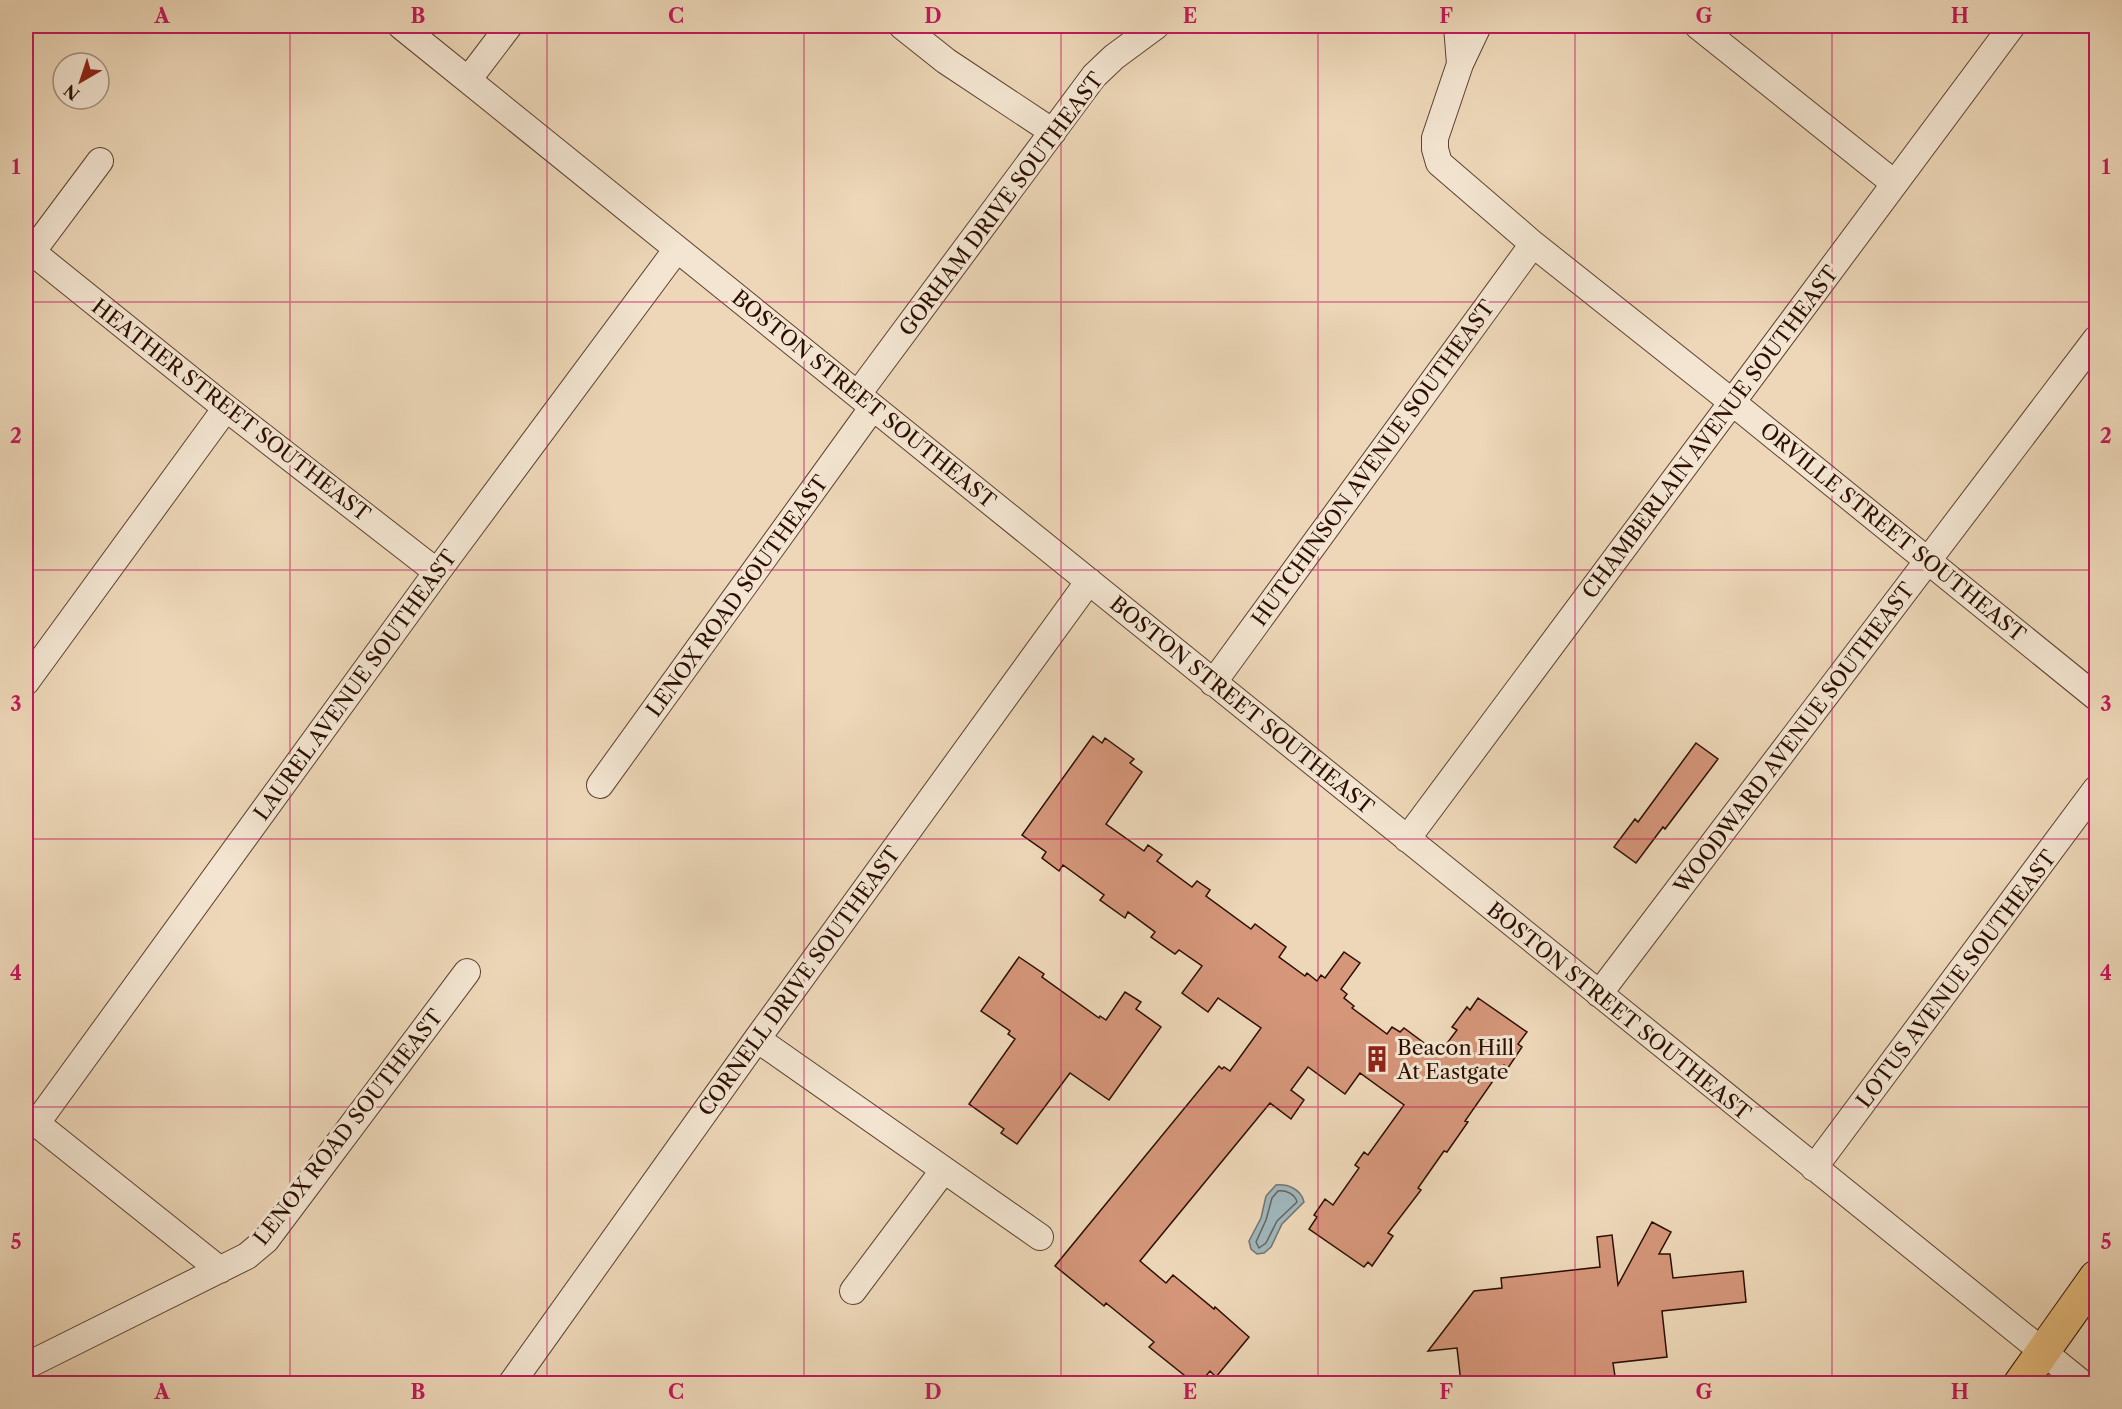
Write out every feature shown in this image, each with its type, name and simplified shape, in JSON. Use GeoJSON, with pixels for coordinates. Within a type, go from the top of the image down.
{"type":"FeatureCollection","features":[{"type":"Feature","properties":{"kind":"main road"},"geometry":{"type":"LineString","coordinates":[[2020,1383],[2097,1277]]}},
{"type":"Feature","properties":{"kind":"street","name":"BOSTON STREET SOUTHEAST"},"geometry":{"type":"LineString","coordinates":[[401,26],[2083,1383]]}},
{"type":"Feature","properties":{"kind":"street"},"geometry":{"type":"LineString","coordinates":[[468,80],[508,26]]}},
{"type":"Feature","properties":{"kind":"street"},"geometry":{"type":"LineString","coordinates":[[902,26],[946,61],[1053,132]]}},
{"type":"Feature","properties":{"kind":"street","name":"GORHAM DRIVE SOUTHEAST"},"geometry":{"type":"LineString","coordinates":[[866,400],[1094,76],[1114,57],[1156,26]]}},
{"type":"Feature","properties":{"kind":"street"},"geometry":{"type":"LineString","coordinates":[[1457,26],[1460,64]]}},
{"type":"Feature","properties":{"kind":"street"},"geometry":{"type":"LineString","coordinates":[[1460,64],[1479,26]]}},
{"type":"Feature","properties":{"kind":"street"},"geometry":{"type":"LineString","coordinates":[[1698,26],[1894,183]]}},
{"type":"Feature","properties":{"kind":"street","name":"CHAMBERLAIN AVENUE SOUTHEAST"},"geometry":{"type":"LineString","coordinates":[[1407,838],[2013,26]]}},
{"type":"Feature","properties":{"kind":"street","name":"ORVILLE STREET SOUTHEAST"},"geometry":{"type":"LineString","coordinates":[[1460,64],[1435,138],[1439,163],[1533,244],[2097,697]]}},
{"type":"Feature","properties":{"kind":"street"},"geometry":{"type":"LineString","coordinates":[[29,250],[100,161]]}},
{"type":"Feature","properties":{"kind":"street","name":"HUTCHINSON AVENUE SOUTHEAST"},"geometry":{"type":"LineString","coordinates":[[1213,683],[1533,244]]}},
{"type":"Feature","properties":{"kind":"street","name":"LAUREL AVENUE SOUTHEAST"},"geometry":{"type":"LineString","coordinates":[[31,1119],[677,249]]}},
{"type":"Feature","properties":{"kind":"street","name":"HEATHER STREET SOUTHEAST"},"geometry":{"type":"LineString","coordinates":[[29,250],[226,408],[437,572]]}},
{"type":"Feature","properties":{"kind":"street","name":"WOODWARD AVENUE SOUTHEAST"},"geometry":{"type":"LineString","coordinates":[[1599,994],[2097,339]]}},
{"type":"Feature","properties":{"kind":"street","name":"LENOX ROAD SOUTHEAST"},"geometry":{"type":"LineString","coordinates":[[600,785],[866,400]]}},
{"type":"Feature","properties":{"kind":"street"},"geometry":{"type":"LineString","coordinates":[[26,682],[226,408]]}},
{"type":"Feature","properties":{"kind":"street","name":"CORNELL DRIVE SOUTHEAST"},"geometry":{"type":"LineString","coordinates":[[511,1383],[1089,581]]}},
{"type":"Feature","properties":{"kind":"street","name":"LOTUS AVENUE SOUTHEAST"},"geometry":{"type":"LineString","coordinates":[[1814,1168],[2097,789]]}},
{"type":"Feature","properties":{"kind":"street","name":"LENOX ROAD SOUTHEAST"},"geometry":{"type":"LineString","coordinates":[[26,1366],[247,1256],[266,1240],[467,972]]}},
{"type":"Feature","properties":{"kind":"street"},"geometry":{"type":"LineString","coordinates":[[757,1039],[1040,1237]]}},
{"type":"Feature","properties":{"kind":"street"},"geometry":{"type":"LineString","coordinates":[[31,1119],[220,1270]]}},
{"type":"Feature","properties":{"kind":"street"},"geometry":{"type":"LineString","coordinates":[[853,1291],[943,1171]]}},
{"type":"Feature","properties":{"kind":"water"},"geometry":{"type":"Polygon","coordinates":[[[1276,1185],[1293,1188],[1304,1202],[1282,1224],[1271,1247],[1264,1253],[1257,1254],[1251,1249],[1249,1241],[1261,1218],[1266,1196],[1276,1185]]]}},
{"type":"Feature","properties":{"kind":"building","name":"Beacon Hill At Eastgate"},"geometry":{"type":"Polygon","coordinates":[[[1093,736],[1102,743],[1105,738],[1134,759],[1130,763],[1142,772],[1106,824],[1144,851],[1148,845],[1162,855],[1157,861],[1192,887],[1197,881],[1210,890],[1206,896],[1251,929],[1255,924],[1286,947],[1279,957],[1305,976],[1307,973],[1317,981],[1321,975],[1325,978],[1344,952],[1360,963],[1341,989],[1347,994],[1344,998],[1354,1006],[1352,1008],[1387,1034],[1392,1027],[1400,1032],[1404,1028],[1439,1054],[1457,1030],[1452,1027],[1467,1007],[1470,1010],[1478,998],[1527,1032],[1518,1044],[1522,1047],[1508,1068],[1504,1065],[1465,1121],[1468,1122],[1447,1152],[1444,1151],[1418,1188],[1421,1190],[1388,1233],[1393,1236],[1372,1266],[1368,1262],[1364,1267],[1309,1229],[1317,1217],[1314,1215],[1325,1199],[1333,1205],[1359,1168],[1355,1165],[1364,1152],[1368,1155],[1404,1105],[1360,1073],[1345,1094],[1308,1067],[1291,1090],[1304,1100],[1291,1119],[1270,1103],[1140,1261],[1166,1283],[1173,1275],[1249,1337],[1216,1377],[1210,1371],[1200,1383],[1194,1383],[1149,1347],[1154,1342],[1106,1303],[1104,1306],[1055,1266],[1219,1066],[1230,1071],[1261,1028],[1218,998],[1208,1012],[1182,993],[1202,966],[1179,950],[1175,954],[1151,937],[1155,932],[1128,912],[1125,918],[1100,900],[1104,895],[1063,865],[1059,871],[1042,858],[1046,852],[1022,835],[1093,736]]]}},
{"type":"Feature","properties":{"kind":"building"},"geometry":{"type":"Polygon","coordinates":[[[1696,743],[1718,759],[1636,863],[1614,847],[1635,819],[1638,822],[1696,743]]]}},
{"type":"Feature","properties":{"kind":"building"},"geometry":{"type":"Polygon","coordinates":[[[1019,957],[1044,974],[1042,977],[1099,1018],[1100,1016],[1106,1020],[1125,992],[1141,1002],[1136,1009],[1161,1027],[1109,1100],[1070,1073],[1017,1144],[1001,1133],[1004,1129],[969,1104],[1015,1039],[1008,1034],[1010,1031],[981,1011],[1019,957]]]}},
{"type":"Feature","properties":{"kind":"building"},"geometry":{"type":"Polygon","coordinates":[[[1652,1222],[1671,1232],[1659,1254],[1670,1254],[1673,1278],[1743,1271],[1746,1302],[1662,1311],[1667,1357],[1613,1363],[1616,1383],[1461,1383],[1457,1348],[1428,1351],[1474,1291],[1502,1288],[1501,1278],[1600,1267],[1597,1237],[1612,1235],[1618,1285],[1652,1222]]]}},
{"type":"Feature","properties":{"kind":"place","name":"Beacon Hill At Eastgate"},"geometry":{"type":"Point","coordinates":[1377,1059]}}]}
